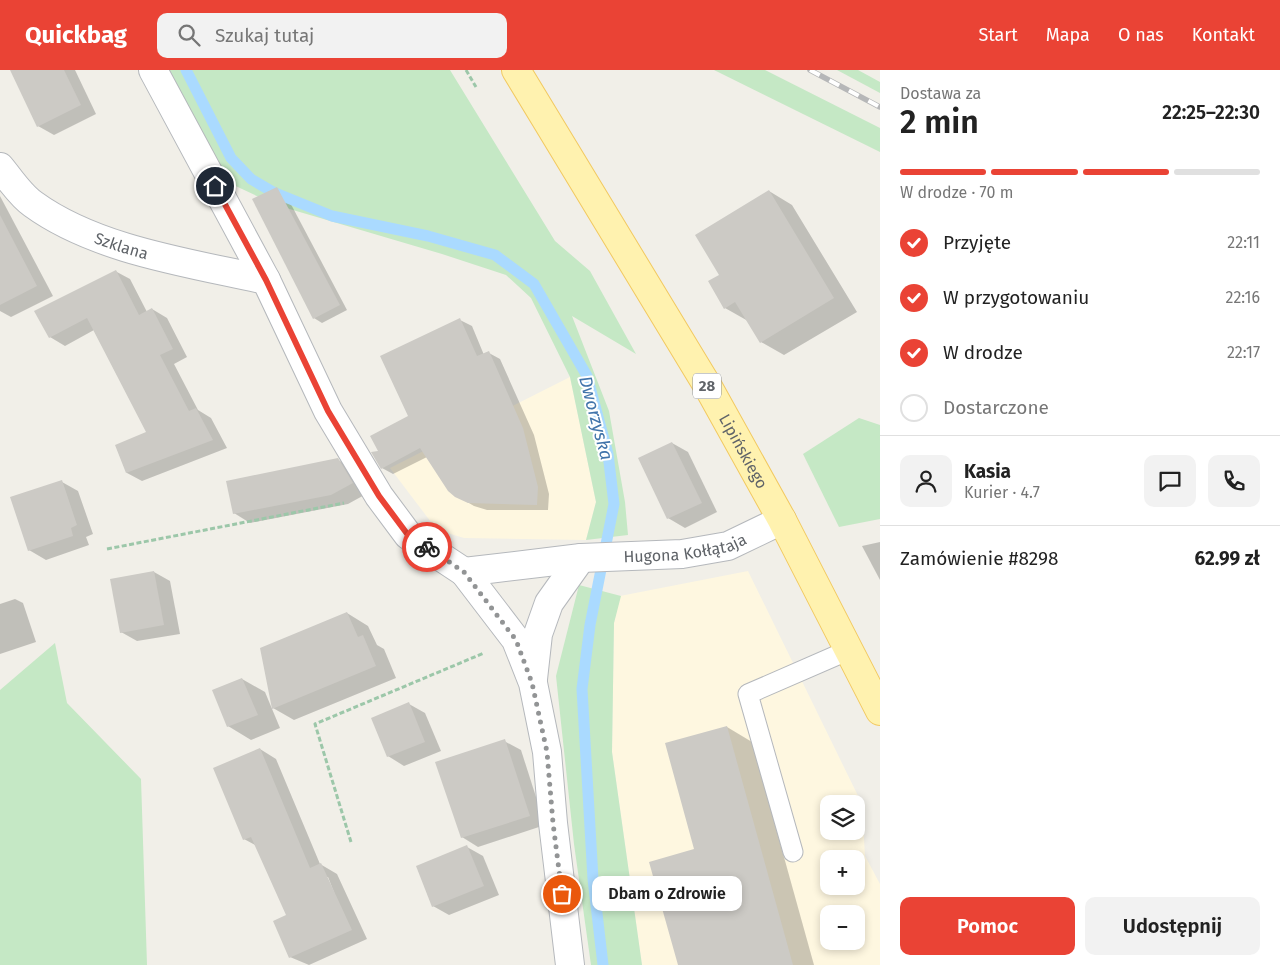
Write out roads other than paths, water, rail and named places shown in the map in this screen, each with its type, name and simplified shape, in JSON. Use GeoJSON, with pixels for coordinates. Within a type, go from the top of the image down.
{"type":"FeatureCollection","features":[{"type":"Feature","properties":{"kind":"main road","name":"Lipińskiego"},"geometry":{"type":"LineString","coordinates":[[516,70],[706,385],[782,520],[880,711]]}},
{"type":"Feature","properties":{"kind":"street"},"geometry":{"type":"LineString","coordinates":[[153,70],[266,280],[328,411],[379,496],[408,535],[464,572],[516,640],[532,683],[547,752],[553,823],[570,965]]}},
{"type":"Feature","properties":{"kind":"street","name":"Szklana"},"geometry":{"type":"LineString","coordinates":[[0,167],[31,202],[68,226],[118,244],[266,280]]}},
{"type":"Feature","properties":{"kind":"street","name":"Hugona Kołłątaja"},"geometry":{"type":"LineString","coordinates":[[464,572],[581,558],[682,554],[728,546],[782,520]]}},
{"type":"Feature","properties":{"kind":"street"},"geometry":{"type":"LineString","coordinates":[[532,683],[538,634],[548,603],[581,558]]}},
{"type":"Feature","properties":{"kind":"lane"},"geometry":{"type":"LineString","coordinates":[[793,852],[748,694],[849,650]]}},
{"type":"Feature","properties":{"kind":"waterway","name":"Dworzyska"},"geometry":{"type":"LineString","coordinates":[[186,70],[231,158],[251,179],[273,192],[332,216],[428,236],[495,255],[534,284],[587,376],[608,454],[614,504],[590,625],[582,689],[593,879],[603,965]]}},
{"type":"Feature","properties":{"kind":"railway"},"geometry":{"type":"LineString","coordinates":[[810,70],[880,107]]}},
{"type":"Feature","properties":{"kind":"place","name":"Dbam o Zdrowie"},"geometry":{"type":"Point","coordinates":[562,894]}}]}
